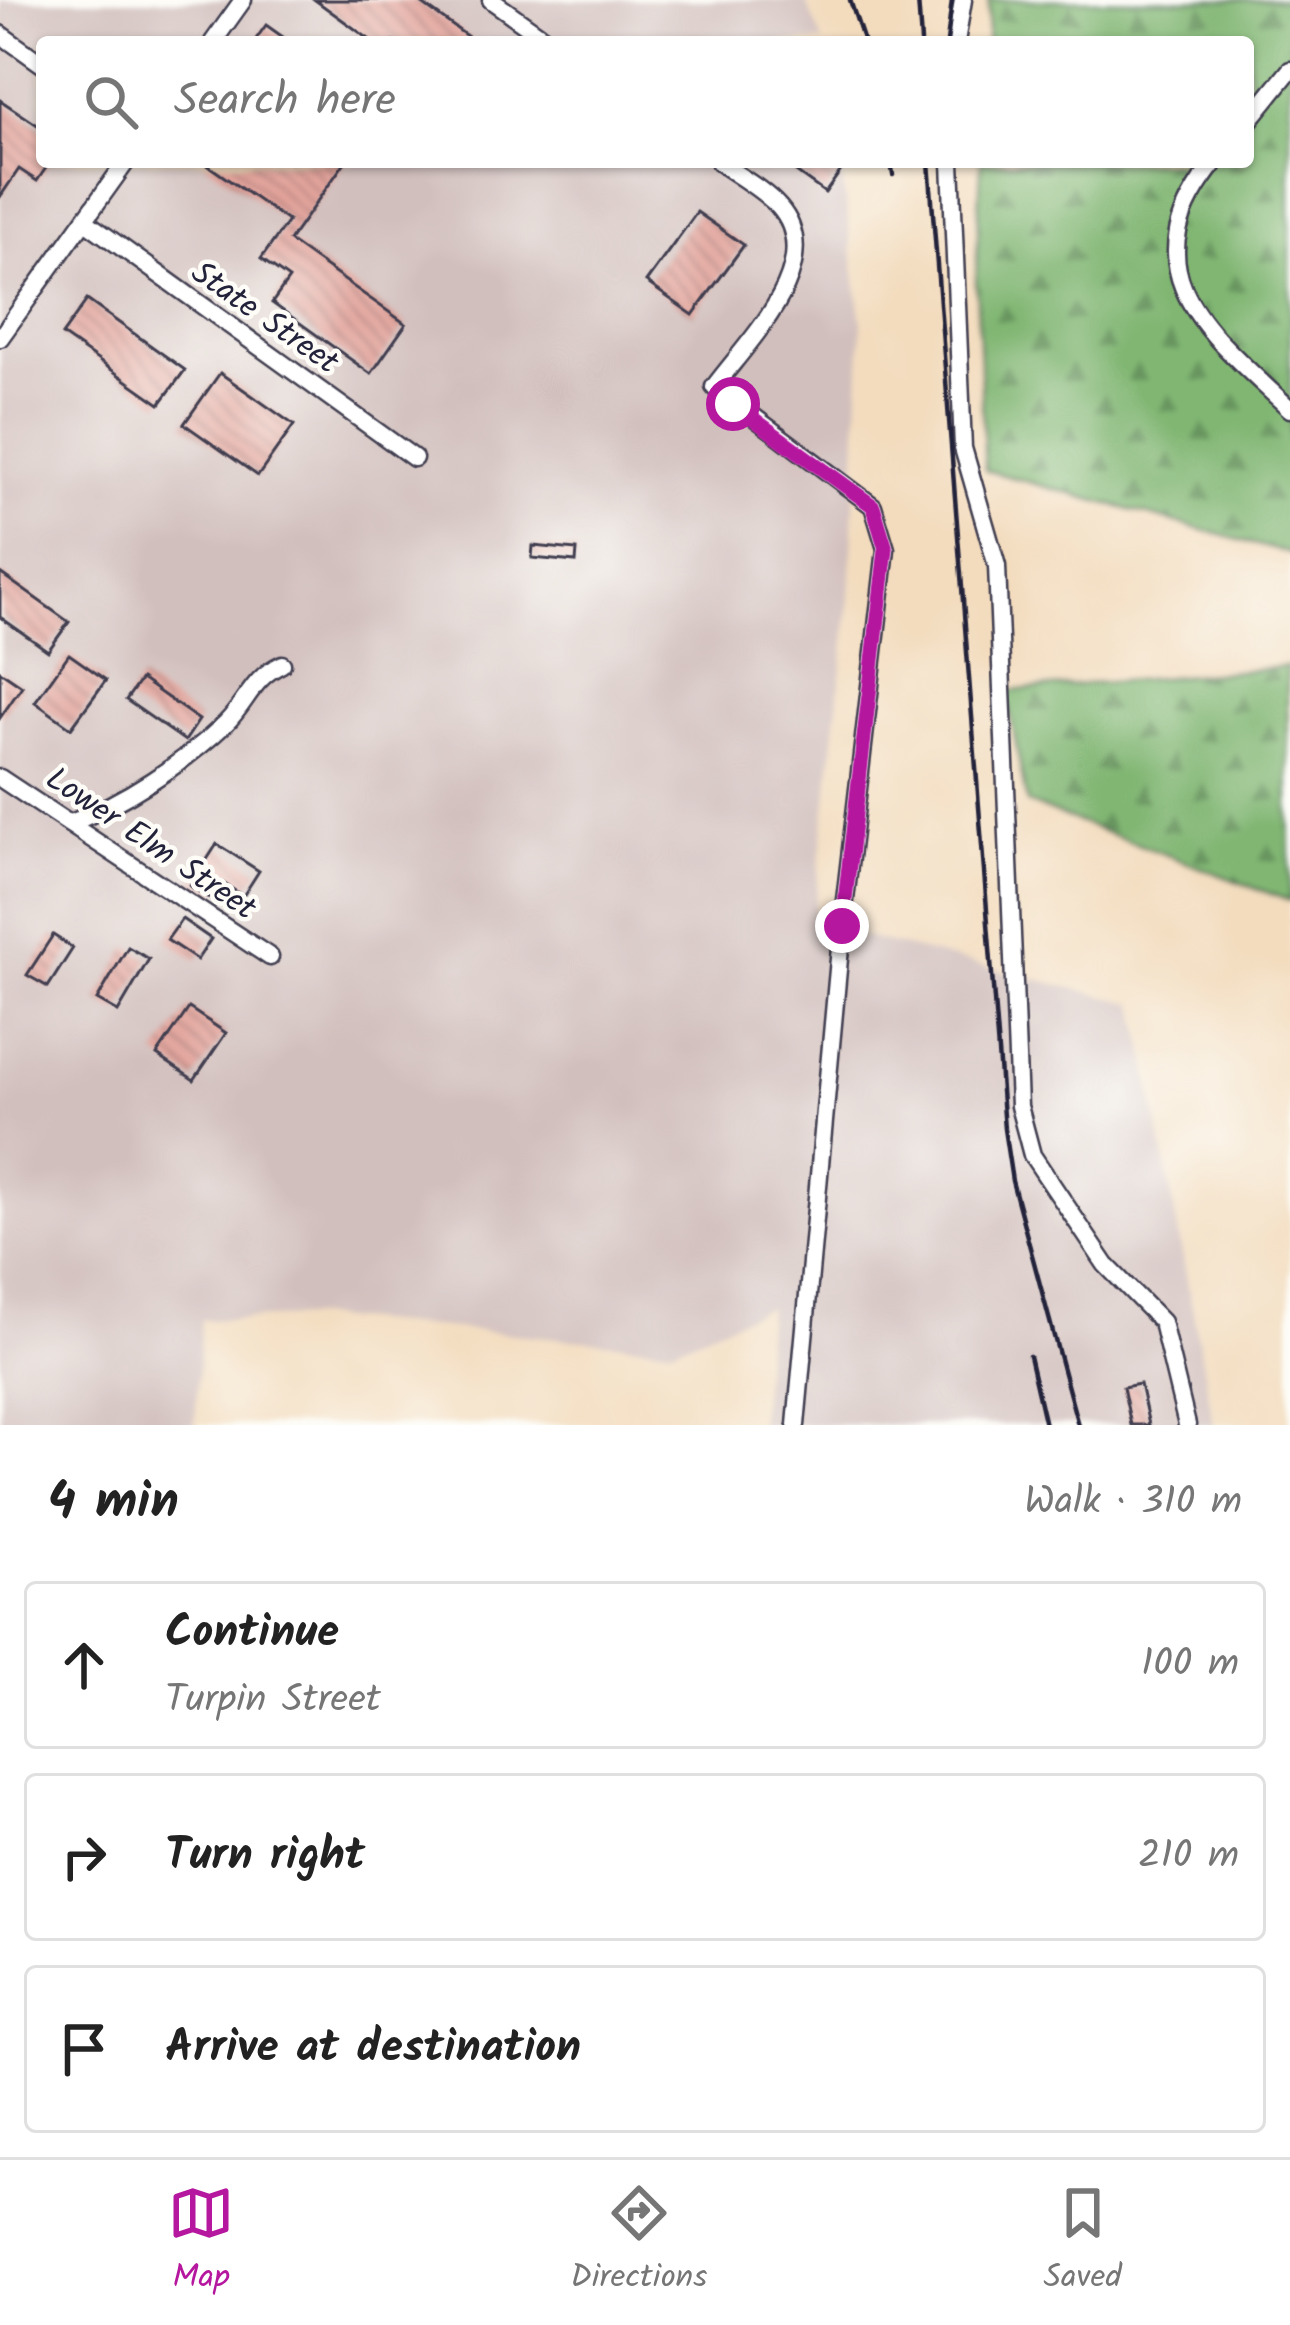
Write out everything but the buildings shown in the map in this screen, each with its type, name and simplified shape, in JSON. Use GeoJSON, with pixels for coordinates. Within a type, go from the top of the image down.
{"type":"FeatureCollection","features":[{"type":"Feature","properties":{"kind":"street"},"geometry":{"type":"LineString","coordinates":[[217,36],[243,0]]}},
{"type":"Feature","properties":{"kind":"street"},"geometry":{"type":"LineString","coordinates":[[491,0],[542,36]]}},
{"type":"Feature","properties":{"kind":"street"},"geometry":{"type":"LineString","coordinates":[[957,36],[963,0]]}},
{"type":"Feature","properties":{"kind":"street"},"geometry":{"type":"LineString","coordinates":[[0,34],[36,60]]}},
{"type":"Feature","properties":{"kind":"street"},"geometry":{"type":"LineString","coordinates":[[1254,115],[1290,70]]}},
{"type":"Feature","properties":{"kind":"street"},"geometry":{"type":"LineString","coordinates":[[0,338],[122,168]]}},
{"type":"Feature","properties":{"kind":"street"},"geometry":{"type":"LineString","coordinates":[[727,168],[781,209],[794,238],[796,257],[788,282],[714,387],[873,506],[886,549],[842,926],[796,1425]]}},
{"type":"Feature","properties":{"kind":"street"},"geometry":{"type":"LineString","coordinates":[[951,168],[963,448],[997,566],[1019,1106],[1032,1155],[1106,1265],[1162,1322],[1187,1425]]}},
{"type":"Feature","properties":{"kind":"street"},"geometry":{"type":"LineString","coordinates":[[1210,168],[1189,194],[1173,255],[1196,320],[1290,409]]}},
{"type":"Feature","properties":{"kind":"street","name":"State Street"},"geometry":{"type":"LineString","coordinates":[[85,221],[414,458]]}},
{"type":"Feature","properties":{"kind":"street"},"geometry":{"type":"LineString","coordinates":[[69,824],[106,809],[183,756],[228,721],[260,675],[282,664]]}},
{"type":"Feature","properties":{"kind":"street","name":"Lower Elm Street"},"geometry":{"type":"LineString","coordinates":[[0,778],[270,957]]}},
{"type":"Feature","properties":{"kind":"shaded area"},"geometry":{"type":"Polygon","coordinates":[[[0,0],[805,0],[820,36],[36,36],[36,168],[841,168],[862,324],[850,598],[813,924],[1136,1004],[1214,1425],[759,1425],[768,1307],[672,1348],[318,1317],[201,1320],[195,1425],[0,1425],[0,0]]]}},
{"type":"Feature","properties":{"kind":"green space"},"geometry":{"type":"Polygon","coordinates":[[[989,0],[1290,0],[1290,554],[985,470],[976,281],[981,168],[1254,168],[1254,36],[987,36],[989,0]]]}},
{"type":"Feature","properties":{"kind":"green space"},"geometry":{"type":"Polygon","coordinates":[[[1287,667],[1290,901],[1027,803],[1006,691],[1287,667]]]}},
{"type":"Feature","properties":{"kind":"railway"},"geometry":{"type":"LineString","coordinates":[[850,0],[862,36]]}},
{"type":"Feature","properties":{"kind":"railway"},"geometry":{"type":"LineString","coordinates":[[918,0],[921,36]]}},
{"type":"Feature","properties":{"kind":"railway"},"geometry":{"type":"LineString","coordinates":[[948,36],[952,0]]}},
{"type":"Feature","properties":{"kind":"railway"},"geometry":{"type":"LineString","coordinates":[[892,168],[893,175]]}},
{"type":"Feature","properties":{"kind":"railway"},"geometry":{"type":"LineString","coordinates":[[929,168],[1004,1129],[1012,1181],[1078,1425]]}},
{"type":"Feature","properties":{"kind":"railway"},"geometry":{"type":"LineString","coordinates":[[1029,1356],[1045,1425]]}},
{"type":"Feature","properties":{"kind":"route"},"geometry":{"type":"LineString","coordinates":[[733,404],[873,506],[883,525],[886,549],[842,926]]}}]}
